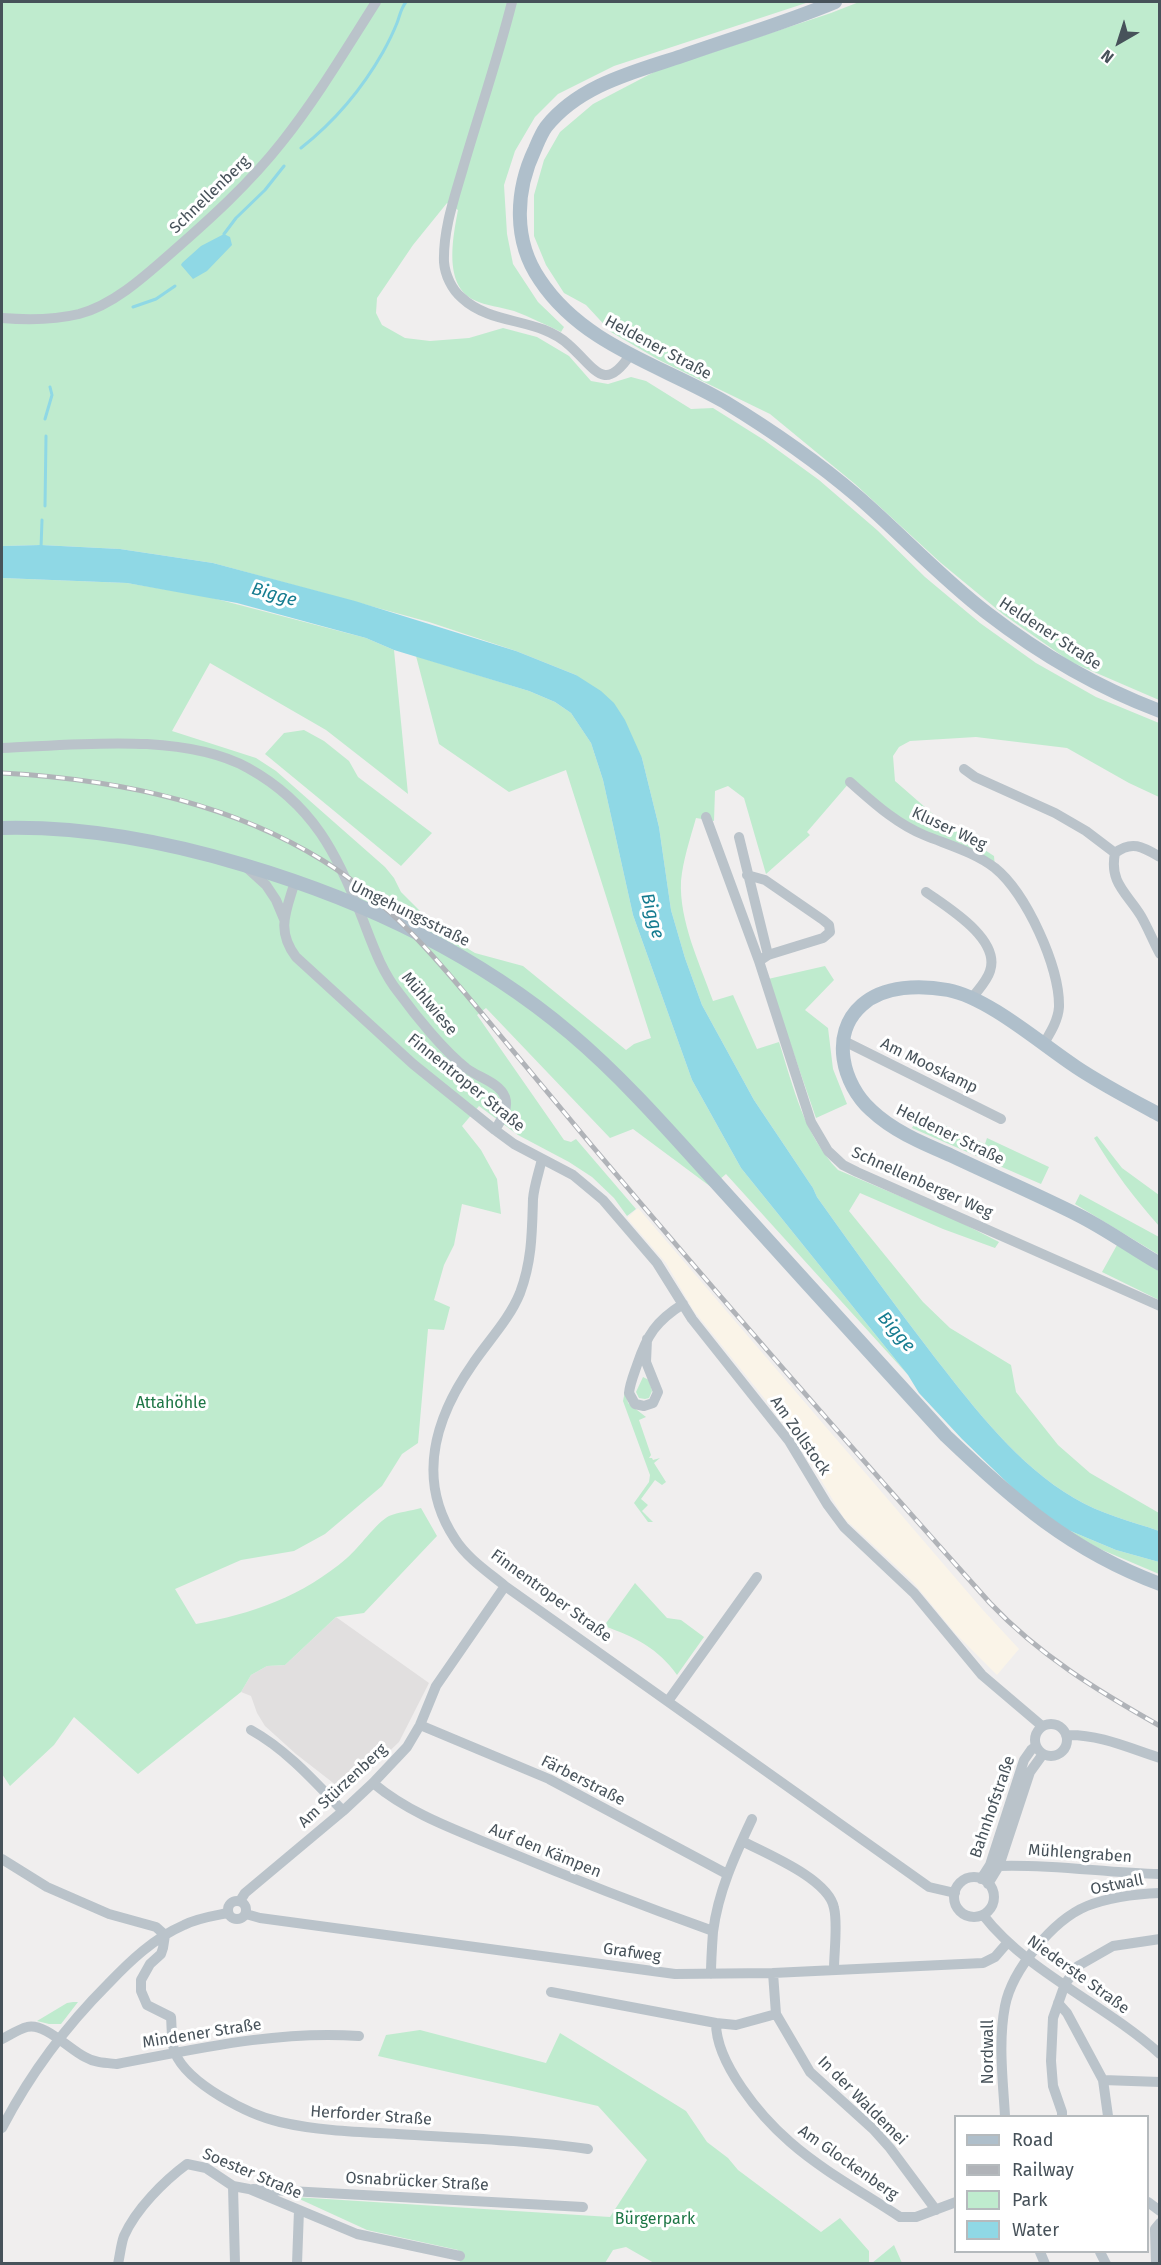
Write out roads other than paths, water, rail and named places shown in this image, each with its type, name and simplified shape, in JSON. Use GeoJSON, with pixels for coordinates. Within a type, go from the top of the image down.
{"type":"FeatureCollection","features":[{"type":"Feature","properties":{"kind":"main road","name":"Heldener Straße"},"geometry":{"type":"LineString","coordinates":[[835,2],[608,82],[576,99],[544,129],[528,164],[522,186],[520,209],[524,248],[539,279],[561,307],[592,332],[630,355],[721,400],[786,441],[857,496],[953,585],[987,613],[1079,675],[1112,692],[1160,711]]}},
{"type":"Feature","properties":{"kind":"main road"},"geometry":{"type":"LineString","coordinates":[[2,828],[83,831],[146,839],[212,854],[295,881]]}},
{"type":"Feature","properties":{"kind":"main road","name":"Umgehungsstraße"},"geometry":{"type":"LineString","coordinates":[[295,881],[326,891],[380,914],[475,965],[507,984],[568,1032],[606,1065],[665,1127],[946,1436],[985,1474],[1016,1502],[1063,1537],[1112,1564],[1160,1584]]}},
{"type":"Feature","properties":{"kind":"main road","name":"Heldener Straße"},"geometry":{"type":"LineString","coordinates":[[1160,1115],[1078,1069],[998,1013],[972,998],[952,991],[903,988],[879,995],[863,1004],[853,1015],[844,1041],[843,1059],[849,1081],[862,1101],[882,1120],[918,1141],[1079,1215],[1160,1264]]}},
{"type":"Feature","properties":{"kind":"street","name":"Schnellenberg"},"geometry":{"type":"LineString","coordinates":[[2,318],[46,318],[79,314],[106,302],[148,273],[246,185],[283,142],[376,2]]}},
{"type":"Feature","properties":{"kind":"street"},"geometry":{"type":"LineString","coordinates":[[512,2],[447,224],[444,263],[446,275],[461,298],[474,307],[492,315],[527,323],[548,331],[565,341],[602,375],[611,376],[620,370],[630,355]]}},
{"type":"Feature","properties":{"kind":"street","name":"Mühlwiese"},"geometry":{"type":"LineString","coordinates":[[2,748],[102,744],[176,747],[200,752],[248,768],[283,793],[320,831],[337,858],[392,984],[420,1019],[464,1066],[496,1086],[504,1095],[507,1106],[495,1130]]}},
{"type":"Feature","properties":{"kind":"street"},"geometry":{"type":"LineString","coordinates":[[964,769],[975,777],[1055,813],[1086,831],[1115,853]]}},
{"type":"Feature","properties":{"kind":"street","name":"Kluser Weg"},"geometry":{"type":"LineString","coordinates":[[850,782],[882,810],[905,826],[982,859],[1011,882],[1033,918],[1056,982],[1059,1007],[1056,1023],[1043,1045]]}},
{"type":"Feature","properties":{"kind":"street","name":"Schnellenberger Weg"},"geometry":{"type":"LineString","coordinates":[[706,817],[763,958]]}},
{"type":"Feature","properties":{"kind":"street","name":"Schnellenberger Weg"},"geometry":{"type":"LineString","coordinates":[[739,837],[763,958],[811,1122],[821,1142],[835,1158],[857,1172],[1160,1306]]}},
{"type":"Feature","properties":{"kind":"street"},"geometry":{"type":"LineString","coordinates":[[1160,856],[1141,846],[1131,844],[1115,853],[1112,865],[1116,882],[1141,916],[1160,954]]}},
{"type":"Feature","properties":{"kind":"street"},"geometry":{"type":"LineString","coordinates":[[244,865],[266,885],[276,900],[284,919]]}},
{"type":"Feature","properties":{"kind":"street"},"geometry":{"type":"LineString","coordinates":[[747,875],[765,880],[829,925],[830,932],[823,938],[763,958]]}},
{"type":"Feature","properties":{"kind":"street","name":"Finnentroper Straße"},"geometry":{"type":"LineString","coordinates":[[295,881],[284,919],[283,935],[288,948],[304,966],[413,1064],[514,1144],[542,1159],[533,1196],[530,1259],[520,1293],[510,1312],[453,1394],[439,1429],[433,1462],[437,1499],[456,1541],[476,1562],[505,1586],[929,1887],[955,1893]]}},
{"type":"Feature","properties":{"kind":"street"},"geometry":{"type":"LineString","coordinates":[[926,892],[966,921],[990,950],[992,961],[990,973],[972,998]]}},
{"type":"Feature","properties":{"kind":"street","name":"Am Mooskamp"},"geometry":{"type":"LineString","coordinates":[[844,1041],[1001,1119]]}},
{"type":"Feature","properties":{"kind":"street","name":"Am Zollstock"},"geometry":{"type":"LineString","coordinates":[[542,1159],[573,1175],[603,1200],[657,1263],[701,1331],[789,1441],[827,1504],[844,1527],[914,1593],[982,1675],[1042,1726]]}},
{"type":"Feature","properties":{"kind":"street"},"geometry":{"type":"LineString","coordinates":[[647,1339],[646,1362],[658,1392],[656,1400],[648,1406],[640,1406],[630,1397],[629,1389],[647,1339],[658,1323],[683,1304]]}},
{"type":"Feature","properties":{"kind":"street"},"geometry":{"type":"LineString","coordinates":[[632,1379],[643,1369],[656,1383]]}},
{"type":"Feature","properties":{"kind":"street"},"geometry":{"type":"LineString","coordinates":[[668,1701],[758,1577]]}},
{"type":"Feature","properties":{"kind":"street","name":"Am Stürzenberg"},"geometry":{"type":"LineString","coordinates":[[240,1901],[245,1893],[374,1783],[407,1747],[420,1725],[436,1686],[505,1586]]}},
{"type":"Feature","properties":{"kind":"street","name":"Färberstraße"},"geometry":{"type":"LineString","coordinates":[[420,1725],[549,1779],[728,1874]]}},
{"type":"Feature","properties":{"kind":"street"},"geometry":{"type":"LineString","coordinates":[[1056,1725],[1066,1735],[1066,1744],[1062,1752],[1054,1756],[1040,1750],[1035,1737],[1042,1726],[1056,1725]]}},
{"type":"Feature","properties":{"kind":"street"},"geometry":{"type":"LineString","coordinates":[[251,1730],[268,1739],[313,1779],[343,1811]]}},
{"type":"Feature","properties":{"kind":"street"},"geometry":{"type":"LineString","coordinates":[[1066,1735],[1083,1734],[1160,1758]]}},
{"type":"Feature","properties":{"kind":"street","name":"Bahnhofstraße"},"geometry":{"type":"LineString","coordinates":[[1030,1750],[1040,1750],[1030,1772],[999,1866],[985,1881],[1024,1760],[1030,1750]]}},
{"type":"Feature","properties":{"kind":"street","name":"Auf den Kämpen"},"geometry":{"type":"LineString","coordinates":[[374,1783],[386,1794],[409,1808],[450,1828],[621,1898],[713,1931]]}},
{"type":"Feature","properties":{"kind":"street"},"geometry":{"type":"LineString","coordinates":[[711,1974],[713,1931],[728,1874],[752,1819]]}},
{"type":"Feature","properties":{"kind":"street"},"geometry":{"type":"LineString","coordinates":[[742,1840],[807,1876],[830,1898],[834,1908],[834,1970]]}},
{"type":"Feature","properties":{"kind":"street"},"geometry":{"type":"LineString","coordinates":[[2,1859],[47,1887],[110,1914],[156,1927],[165,1935]]}},
{"type":"Feature","properties":{"kind":"street","name":"Mühlengraben"},"geometry":{"type":"LineString","coordinates":[[999,1866],[1036,1865],[1160,1874]]}},
{"type":"Feature","properties":{"kind":"street","name":"Bahnhofstraße"},"geometry":{"type":"LineString","coordinates":[[955,1893],[962,1882],[975,1878],[985,1881],[993,1894],[993,1900],[992,1906],[983,1915]]}},
{"type":"Feature","properties":{"kind":"street"},"geometry":{"type":"LineString","coordinates":[[955,1893],[956,1906],[965,1915],[971,1917],[983,1915]]}},
{"type":"Feature","properties":{"kind":"street","name":"Ostwall"},"geometry":{"type":"LineString","coordinates":[[1028,1958],[1061,1923],[1085,1907],[1125,1896],[1160,1893]]}},
{"type":"Feature","properties":{"kind":"street"},"geometry":{"type":"LineString","coordinates":[[240,1901],[246,1906],[246,1914],[237,1919],[231,1917],[228,1907],[232,1902],[240,1901]]}},
{"type":"Feature","properties":{"kind":"street"},"geometry":{"type":"LineString","coordinates":[[2,2128],[18,2096],[58,2039],[125,1966],[165,1935],[193,1921],[228,1913]]}},
{"type":"Feature","properties":{"kind":"street","name":"Grafweg"},"geometry":{"type":"LineString","coordinates":[[246,1914],[260,1918],[663,1972],[711,1974],[983,1963],[995,1957],[1008,1942]]}},
{"type":"Feature","properties":{"kind":"street","name":"Niederste Straße"},"geometry":{"type":"LineString","coordinates":[[983,1915],[995,1930],[1028,1958],[1157,2048]]}},
{"type":"Feature","properties":{"kind":"street"},"geometry":{"type":"LineString","coordinates":[[165,1935],[164,1948],[150,1964],[141,1980],[141,1991],[147,2005],[171,2017],[175,2053]]}},
{"type":"Feature","properties":{"kind":"street"},"geometry":{"type":"LineString","coordinates":[[1062,2115],[1053,2086],[1051,2061],[1053,2018],[1065,1984],[1078,1966],[1113,1946],[1160,1939]]}},
{"type":"Feature","properties":{"kind":"street","name":"Nordwall"},"geometry":{"type":"LineString","coordinates":[[1005,2115],[1002,2033],[1005,2005],[1015,1976],[1028,1958]]}},
{"type":"Feature","properties":{"kind":"street","name":"In der Waldemei"},"geometry":{"type":"LineString","coordinates":[[773,1973],[776,2014],[810,2072],[873,2129],[936,2210]]}},
{"type":"Feature","properties":{"kind":"street"},"geometry":{"type":"LineString","coordinates":[[551,1992],[736,2025],[776,2014]]}},
{"type":"Feature","properties":{"kind":"street"},"geometry":{"type":"LineString","coordinates":[[1058,2003],[1073,2024],[1103,2080],[1108,2115]]}},
{"type":"Feature","properties":{"kind":"street","name":"Am Glockenberg"},"geometry":{"type":"LineString","coordinates":[[716,2023],[719,2048],[726,2063],[760,2109],[789,2142],[900,2217],[916,2217],[954,2203]]}},
{"type":"Feature","properties":{"kind":"street","name":"Mindener Straße"},"geometry":{"type":"LineString","coordinates":[[2,2039],[28,2026],[50,2033],[84,2057],[99,2063],[117,2064],[270,2038],[330,2034],[358,2036]]}},
{"type":"Feature","properties":{"kind":"street","name":"Herforder Straße"},"geometry":{"type":"LineString","coordinates":[[175,2053],[188,2071],[203,2084],[240,2107],[277,2121],[322,2130],[542,2142],[588,2149]]}},
{"type":"Feature","properties":{"kind":"street"},"geometry":{"type":"LineString","coordinates":[[1103,2080],[1160,2082]]}},
{"type":"Feature","properties":{"kind":"street","name":"Soester Straße"},"geometry":{"type":"LineString","coordinates":[[118,2264],[124,2236],[133,2221],[175,2173],[187,2164],[206,2168],[233,2186],[249,2189],[357,2234],[454,2258]]}},
{"type":"Feature","properties":{"kind":"street"},"geometry":{"type":"LineString","coordinates":[[233,2186],[234,2264]]}},
{"type":"Feature","properties":{"kind":"street","name":"Osnabrücker Straße"},"geometry":{"type":"LineString","coordinates":[[249,2189],[583,2207]]}},
{"type":"Feature","properties":{"kind":"street"},"geometry":{"type":"LineString","coordinates":[[297,2264],[299,2210]]}},
{"type":"Feature","properties":{"kind":"street"},"geometry":{"type":"LineString","coordinates":[[1156,2264],[1155,2229],[1160,2223]]}},
{"type":"Feature","properties":{"kind":"water"},"geometry":{"type":"Polygon","coordinates":[[[224,234],[230,237],[232,245],[207,271],[193,279],[181,265],[182,263],[201,246],[224,234]]]}},
{"type":"Feature","properties":{"kind":"water","name":"Bigge"},"geometry":{"type":"Polygon","coordinates":[[[41,545],[120,549],[213,563],[355,601],[516,651],[576,675],[601,691],[614,703],[625,720],[642,758],[659,827],[671,910],[702,1005],[754,1100],[817,1197],[936,1359],[982,1417],[1034,1470],[1074,1498],[1105,1513],[1159,1531],[1159,1562],[1116,1550],[1061,1527],[1021,1496],[962,1439],[919,1393],[908,1375],[741,1168],[692,1080],[633,915],[603,780],[591,743],[571,713],[555,702],[529,691],[394,650],[366,638],[237,603],[127,583],[2,578],[2,546],[41,545]]]}},
{"type":"Feature","properties":{"kind":"waterway"},"geometry":{"type":"LineString","coordinates":[[301,148],[336,116],[366,79],[387,45],[406,2]]}},
{"type":"Feature","properties":{"kind":"waterway"},"geometry":{"type":"LineString","coordinates":[[224,234],[284,166]]}},
{"type":"Feature","properties":{"kind":"waterway"},"geometry":{"type":"LineString","coordinates":[[133,307],[156,299],[175,286]]}},
{"type":"Feature","properties":{"kind":"waterway"},"geometry":{"type":"LineString","coordinates":[[45,419],[52,395],[50,387]]}},
{"type":"Feature","properties":{"kind":"waterway"},"geometry":{"type":"LineString","coordinates":[[45,506],[46,436]]}},
{"type":"Feature","properties":{"kind":"waterway"},"geometry":{"type":"LineString","coordinates":[[41,548],[42,520]]}},
{"type":"Feature","properties":{"kind":"railway"},"geometry":{"type":"LineString","coordinates":[[2,773],[44,776],[127,788],[208,808],[247,822],[285,840],[322,860],[371,896],[436,959],[691,1262],[990,1603],[1049,1656],[1160,1726]]}},
{"type":"Feature","properties":{"kind":"park label","name":"Attahöhle"},"geometry":{"type":"Point","coordinates":[171,1404]}},
{"type":"Feature","properties":{"kind":"park label","name":"Bürgerpark"},"geometry":{"type":"Point","coordinates":[655,2220]}}]}
